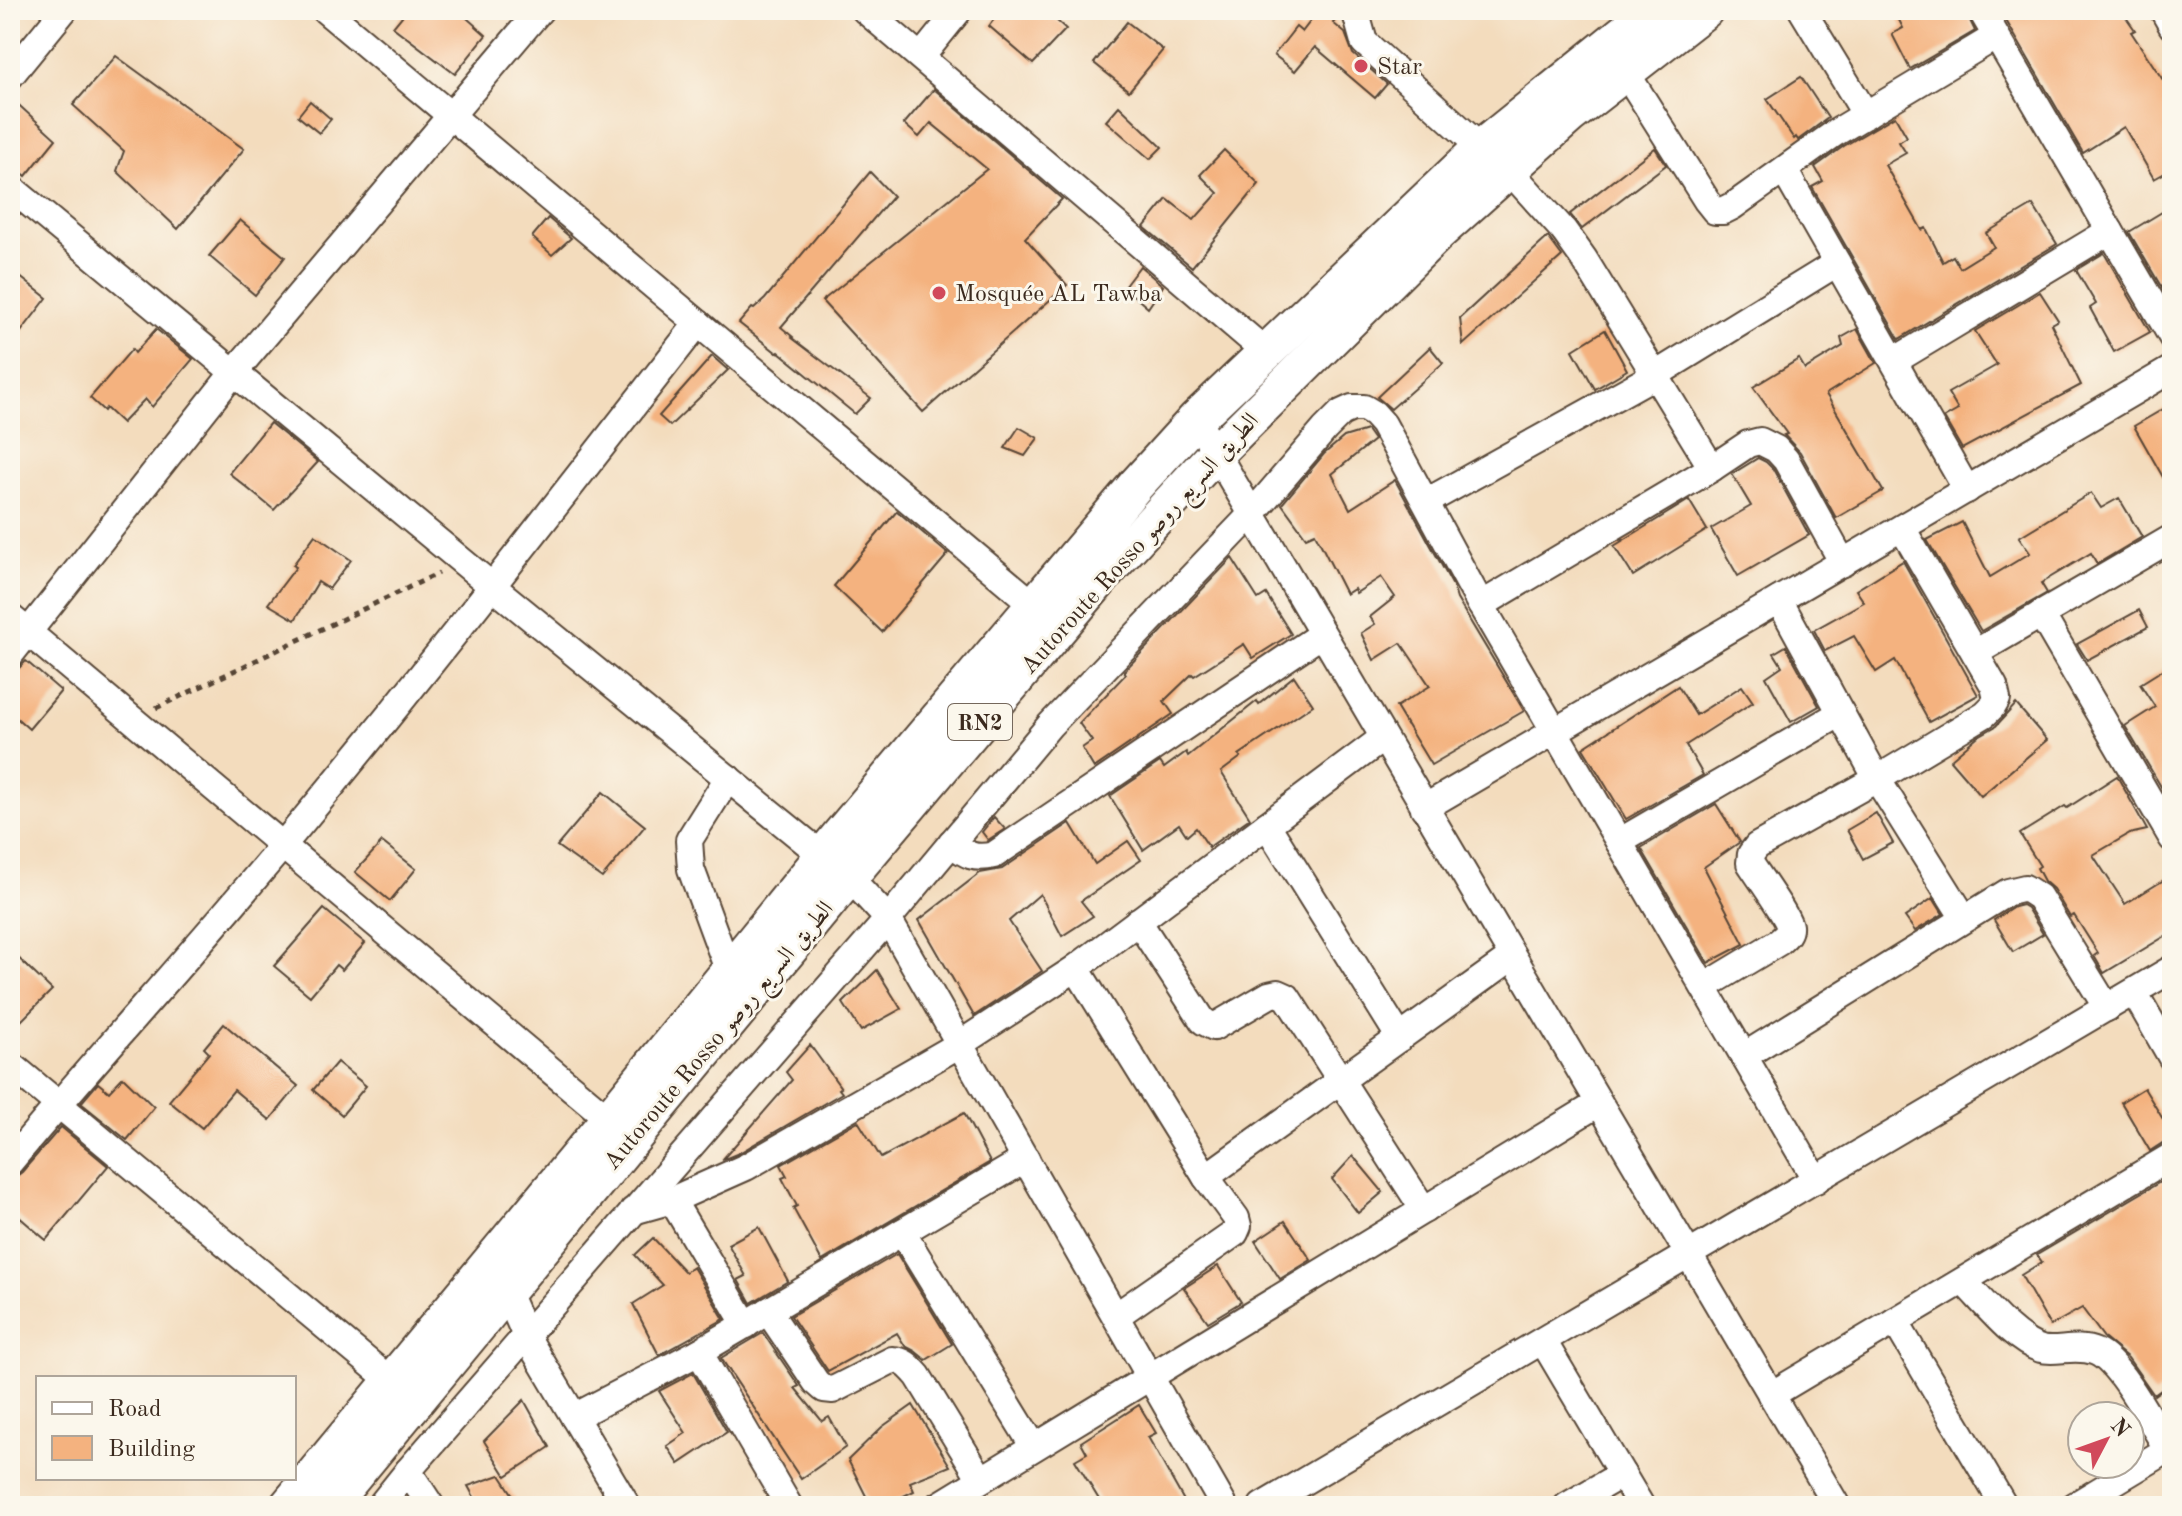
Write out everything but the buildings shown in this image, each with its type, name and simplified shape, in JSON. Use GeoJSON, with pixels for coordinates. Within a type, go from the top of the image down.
{"type":"FeatureCollection","features":[{"type":"Feature","properties":{"kind":"highway","name":"Autoroute Rosso الطريق السريع روصو"},"geometry":{"type":"LineString","coordinates":[[329,1506],[506,1290],[836,866],[1034,605],[1136,485],[1196,419],[1266,352],[1495,159],[1652,10]]}},
{"type":"Feature","properties":{"kind":"highway","name":"Autoroute Rosso الطريق السريع روصو"},"geometry":{"type":"LineString","coordinates":[[288,1506],[729,972],[836,866],[1215,454],[1439,232],[1495,159],[1569,116],[1705,10]]}},
{"type":"Feature","properties":{"kind":"street"},"geometry":{"type":"LineString","coordinates":[[10,76],[64,10]]}},
{"type":"Feature","properties":{"kind":"street"},"geometry":{"type":"LineString","coordinates":[[325,10],[1034,605]]}},
{"type":"Feature","properties":{"kind":"street"},"geometry":{"type":"LineString","coordinates":[[10,655],[19,625],[540,10]]}},
{"type":"Feature","properties":{"kind":"street"},"geometry":{"type":"LineString","coordinates":[[865,10],[1266,352]]}},
{"type":"Feature","properties":{"kind":"street"},"geometry":{"type":"LineString","coordinates":[[921,57],[959,10]]}},
{"type":"Feature","properties":{"kind":"street"},"geometry":{"type":"LineString","coordinates":[[1355,10],[1364,42],[1495,159],[1564,231],[1712,468]]}},
{"type":"Feature","properties":{"kind":"street"},"geometry":{"type":"LineString","coordinates":[[1802,10],[1866,115]]}},
{"type":"Feature","properties":{"kind":"street"},"geometry":{"type":"LineString","coordinates":[[1981,10],[2172,337]]}},
{"type":"Feature","properties":{"kind":"street"},"geometry":{"type":"LineString","coordinates":[[2163,10],[2172,26]]}},
{"type":"Feature","properties":{"kind":"street"},"geometry":{"type":"LineString","coordinates":[[1625,71],[1707,201],[1715,211],[1723,211],[1835,133],[1995,37]]}},
{"type":"Feature","properties":{"kind":"street"},"geometry":{"type":"LineString","coordinates":[[1784,170],[1967,490]]}},
{"type":"Feature","properties":{"kind":"street"},"geometry":{"type":"LineString","coordinates":[[10,187],[462,562],[836,866],[888,919],[1224,1506]]}},
{"type":"Feature","properties":{"kind":"street"},"geometry":{"type":"LineString","coordinates":[[1894,361],[2110,231]]}},
{"type":"Feature","properties":{"kind":"street"},"geometry":{"type":"LineString","coordinates":[[1426,502],[1655,375],[1837,263]]}},
{"type":"Feature","properties":{"kind":"street"},"geometry":{"type":"LineString","coordinates":[[10,1162],[283,846],[698,323]]}},
{"type":"Feature","properties":{"kind":"street"},"geometry":{"type":"LineString","coordinates":[[1424,808],[2172,369]]}},
{"type":"Feature","properties":{"kind":"street"},"geometry":{"type":"LineString","coordinates":[[380,1506],[888,919],[1050,725],[1251,515],[1325,429],[1341,413],[1352,408],[1364,408],[1383,424],[1481,605],[1816,1180]]}},
{"type":"Feature","properties":{"kind":"street"},"geometry":{"type":"LineString","coordinates":[[1196,419],[1837,1506]]}},
{"type":"Feature","properties":{"kind":"street"},"geometry":{"type":"LineString","coordinates":[[1481,605],[1748,444],[1760,441],[1776,449],[1786,460],[1843,563]]}},
{"type":"Feature","properties":{"kind":"street"},"geometry":{"type":"LineString","coordinates":[[1704,987],[1788,934],[1789,926],[1750,863],[1751,854],[1757,846],[1985,714],[1997,699],[1994,686],[1902,528]]}},
{"type":"Feature","properties":{"kind":"street"},"geometry":{"type":"LineString","coordinates":[[1975,653],[2172,538]]}},
{"type":"Feature","properties":{"kind":"street"},"geometry":{"type":"LineString","coordinates":[[1779,600],[1877,779],[1964,918]]}},
{"type":"Feature","properties":{"kind":"street"},"geometry":{"type":"LineString","coordinates":[[2041,614],[2168,823]]}},
{"type":"Feature","properties":{"kind":"street"},"geometry":{"type":"LineString","coordinates":[[19,625],[609,1119]]}},
{"type":"Feature","properties":{"kind":"street"},"geometry":{"type":"LineString","coordinates":[[951,843],[974,858],[994,855],[1322,634]]}},
{"type":"Feature","properties":{"kind":"street"},"geometry":{"type":"LineString","coordinates":[[1619,842],[1841,713]]}},
{"type":"Feature","properties":{"kind":"street"},"geometry":{"type":"LineString","coordinates":[[633,1211],[672,1200],[746,1167],[960,1044],[1076,968],[1383,738]]}},
{"type":"Feature","properties":{"kind":"street"},"geometry":{"type":"LineString","coordinates":[[728,778],[689,840],[691,869],[729,972]]}},
{"type":"Feature","properties":{"kind":"street"},"geometry":{"type":"LineString","coordinates":[[1267,825],[1400,1038]]}},
{"type":"Feature","properties":{"kind":"street"},"geometry":{"type":"LineString","coordinates":[[1744,1056],[1964,918],[2008,892],[2025,888],[2039,897],[2107,1008]]}},
{"type":"Feature","properties":{"kind":"street"},"geometry":{"type":"LineString","coordinates":[[1138,921],[1203,1021],[1214,1027],[1269,995],[1278,993],[1287,997],[1424,1210]]}},
{"type":"Feature","properties":{"kind":"street"},"geometry":{"type":"LineString","coordinates":[[1206,1177],[1512,957]]}},
{"type":"Feature","properties":{"kind":"street"},"geometry":{"type":"LineString","coordinates":[[1076,968],[1206,1177],[1236,1218],[1238,1226],[1235,1233],[1116,1316]]}},
{"type":"Feature","properties":{"kind":"street"},"geometry":{"type":"LineString","coordinates":[[1269,1504],[2172,969]]}},
{"type":"Feature","properties":{"kind":"street"},"geometry":{"type":"LineString","coordinates":[[2134,992],[2172,1058]]}},
{"type":"Feature","properties":{"kind":"street"},"geometry":{"type":"LineString","coordinates":[[10,1064],[391,1381]]}},
{"type":"Feature","properties":{"kind":"street"},"geometry":{"type":"LineString","coordinates":[[938,1506],[1599,1103]]}},
{"type":"Feature","properties":{"kind":"street"},"geometry":{"type":"LineString","coordinates":[[1771,1395],[2172,1156]]}},
{"type":"Feature","properties":{"kind":"street"},"geometry":{"type":"LineString","coordinates":[[574,1417],[699,1352],[1026,1159]]}},
{"type":"Feature","properties":{"kind":"street"},"geometry":{"type":"LineString","coordinates":[[672,1200],[746,1325]]}},
{"type":"Feature","properties":{"kind":"street"},"geometry":{"type":"LineString","coordinates":[[902,1232],[1034,1447]]}},
{"type":"Feature","properties":{"kind":"street"},"geometry":{"type":"LineString","coordinates":[[1963,1281],[2019,1338],[2043,1350],[2073,1347],[2096,1352],[2109,1361],[2170,1449],[2074,1506]]}},
{"type":"Feature","properties":{"kind":"street"},"geometry":{"type":"LineString","coordinates":[[506,1290],[526,1336],[627,1506]]}},
{"type":"Feature","properties":{"kind":"street"},"geometry":{"type":"LineString","coordinates":[[768,1311],[816,1382],[824,1389],[833,1390],[892,1360],[901,1360],[909,1366],[981,1479]]}},
{"type":"Feature","properties":{"kind":"street"},"geometry":{"type":"LineString","coordinates":[[1895,1321],[2004,1506]]}},
{"type":"Feature","properties":{"kind":"street"},"geometry":{"type":"LineString","coordinates":[[1543,1341],[1641,1506]]}},
{"type":"Feature","properties":{"kind":"street"},"geometry":{"type":"LineString","coordinates":[[699,1352],[789,1506]]}},
{"type":"Feature","properties":{"kind":"street"},"geometry":{"type":"LineString","coordinates":[[408,1471],[431,1506]]}},
{"type":"Feature","properties":{"kind":"street"},"geometry":{"type":"LineString","coordinates":[[1567,1506],[1622,1474]]}},
{"type":"Feature","properties":{"kind":"path"},"geometry":{"type":"LineString","coordinates":[[132,719],[462,562]]}},
{"type":"Feature","properties":{"kind":"place","name":"Star"},"geometry":{"type":"Point","coordinates":[1361,66]}},
{"type":"Feature","properties":{"kind":"place","name":"Mosquée AL Tawba"},"geometry":{"type":"Point","coordinates":[939,293]}}]}
